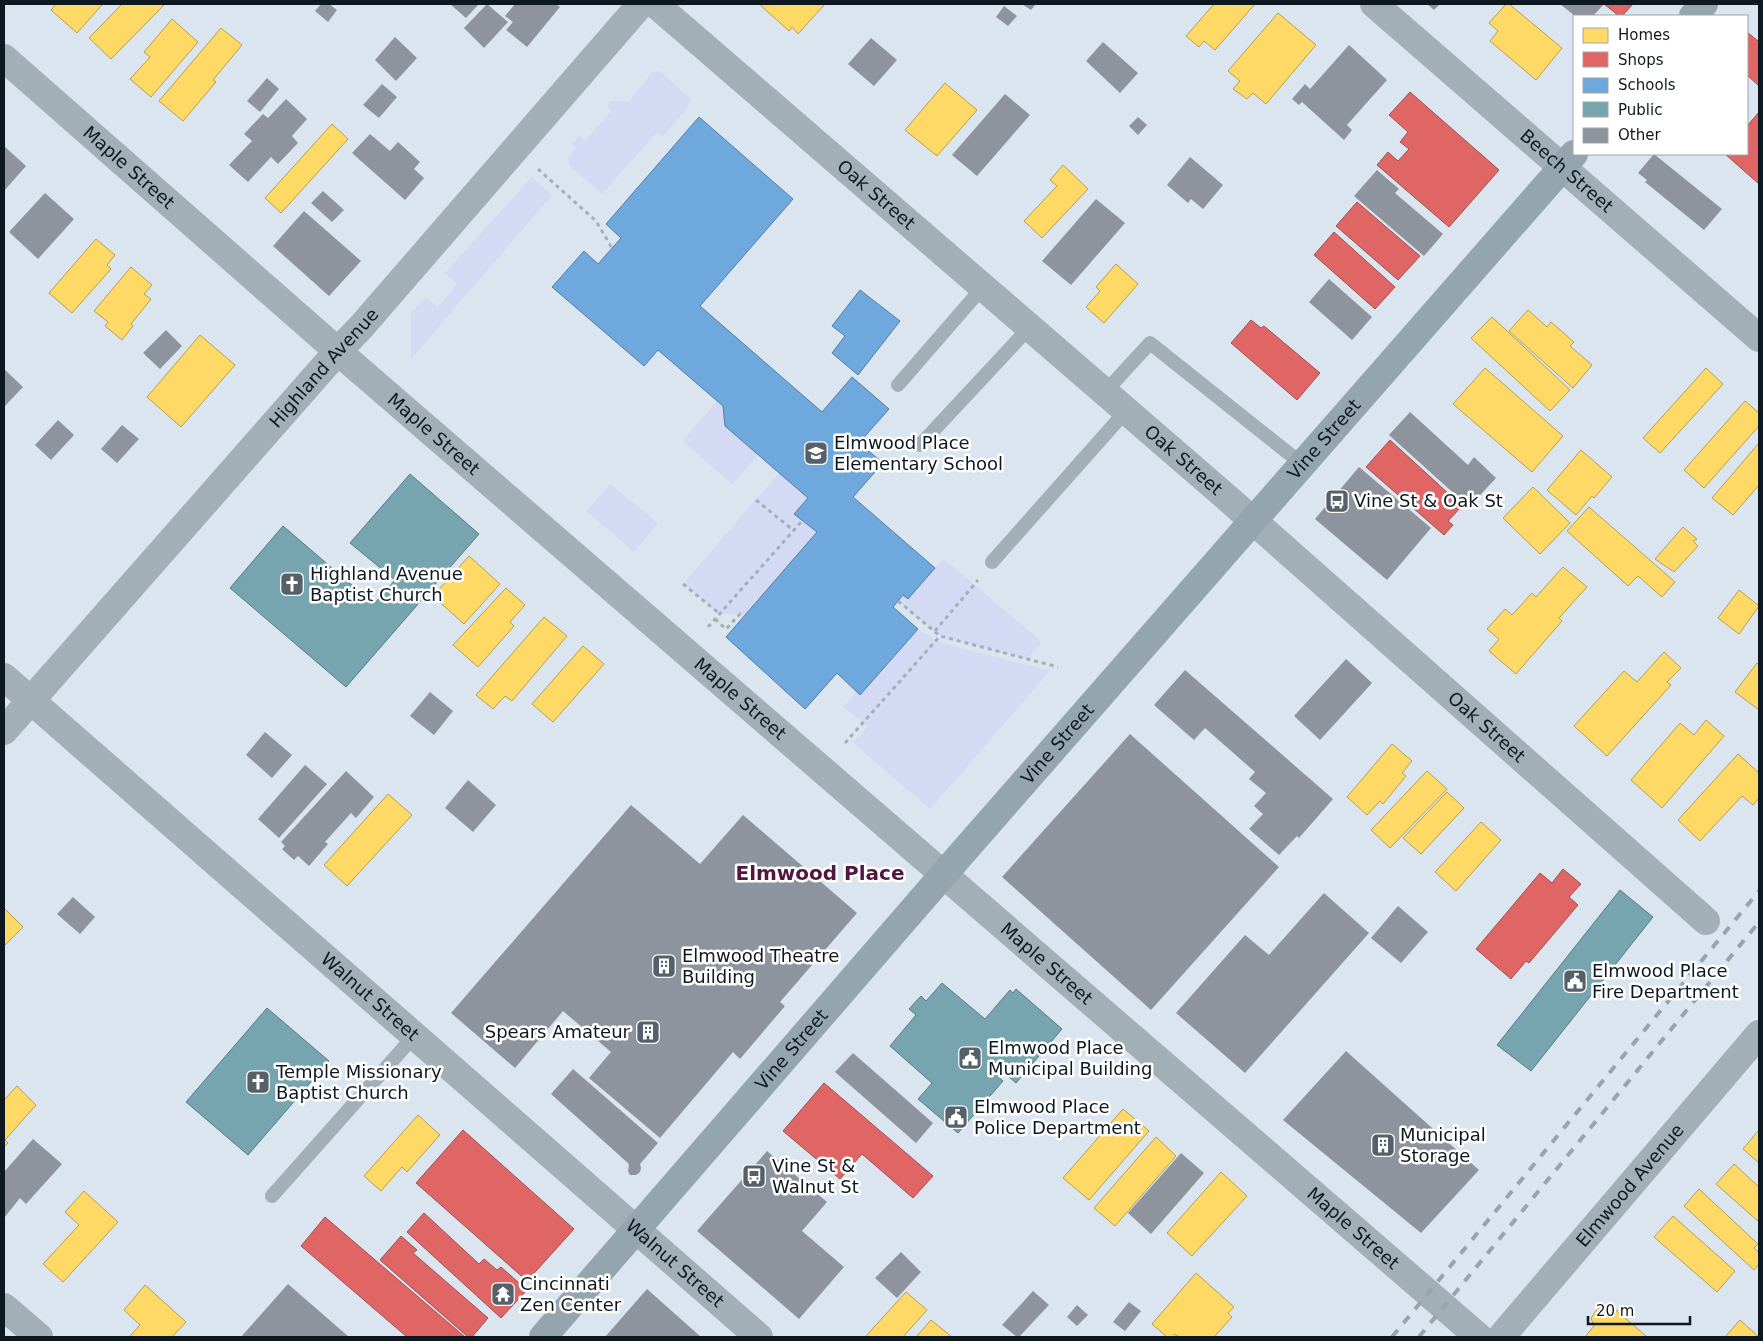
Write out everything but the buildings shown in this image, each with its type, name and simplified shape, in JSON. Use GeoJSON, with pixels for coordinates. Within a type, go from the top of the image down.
{"type":"FeatureCollection","features":[{"type":"Feature","properties":{"kind":"main road"},"geometry":{"type":"LineString","coordinates":[[1694,15],[1704,4]]}},
{"type":"Feature","properties":{"kind":"main road","name":"Vine Street"},"geometry":{"type":"LineString","coordinates":[[543,1337],[943,874],[1568,161]]}},
{"type":"Feature","properties":{"kind":"street","name":"Highland Avenue"},"geometry":{"type":"LineString","coordinates":[[4,731],[361,327],[641,4]]}},
{"type":"Feature","properties":{"kind":"street","name":"Oak Street"},"geometry":{"type":"LineString","coordinates":[[655,4],[1253,520],[1706,921]]}},
{"type":"Feature","properties":{"kind":"street","name":"Beech Street"},"geometry":{"type":"LineString","coordinates":[[1374,4],[1568,161],[1759,338]]}},
{"type":"Feature","properties":{"kind":"street","name":"Maple Street"},"geometry":{"type":"LineString","coordinates":[[4,58],[338,351],[1479,1337]]}},
{"type":"Feature","properties":{"kind":"street","name":"Walnut Street"},"geometry":{"type":"LineString","coordinates":[[4,676],[759,1337]]}},
{"type":"Feature","properties":{"kind":"street","name":"Elmwood Avenue"},"geometry":{"type":"LineString","coordinates":[[1501,1337],[1759,1034]]}},
{"type":"Feature","properties":{"kind":"street"},"geometry":{"type":"LineString","coordinates":[[4,1308],[39,1337]]}},
{"type":"Feature","properties":{"kind":"lane"},"geometry":{"type":"LineString","coordinates":[[898,385],[983,287]]}},
{"type":"Feature","properties":{"kind":"lane"},"geometry":{"type":"LineString","coordinates":[[920,445],[1030,327]]}},
{"type":"Feature","properties":{"kind":"lane"},"geometry":{"type":"LineString","coordinates":[[1105,392],[1150,343],[1302,464]]}},
{"type":"Feature","properties":{"kind":"lane"},"geometry":{"type":"LineString","coordinates":[[992,562],[1126,411]]}},
{"type":"Feature","properties":{"kind":"lane"},"geometry":{"type":"LineString","coordinates":[[272,1196],[414,1035]]}},
{"type":"Feature","properties":{"kind":"path"},"geometry":{"type":"LineString","coordinates":[[515,148],[596,220],[612,248]]}},
{"type":"Feature","properties":{"kind":"path"},"geometry":{"type":"LineString","coordinates":[[756,500],[794,530]]}},
{"type":"Feature","properties":{"kind":"path"},"geometry":{"type":"LineString","coordinates":[[708,627],[802,520]]}},
{"type":"Feature","properties":{"kind":"path"},"geometry":{"type":"LineString","coordinates":[[683,584],[720,614]]}},
{"type":"Feature","properties":{"kind":"path"},"geometry":{"type":"LineString","coordinates":[[934,631],[972,586]]}},
{"type":"Feature","properties":{"kind":"path"},"geometry":{"type":"LineString","coordinates":[[898,601],[940,636],[1058,667]]}},
{"type":"Feature","properties":{"kind":"path"},"geometry":{"type":"LineString","coordinates":[[715,619],[726,629],[740,614],[744,617]]}},
{"type":"Feature","properties":{"kind":"path"},"geometry":{"type":"LineString","coordinates":[[845,743],[940,636]]}},
{"type":"Feature","properties":{"kind":"shaded area"},"geometry":{"type":"Polygon","coordinates":[[[660,71],[691,100],[687,108],[663,136],[657,132],[602,194],[569,165],[568,158],[576,149],[572,145],[579,136],[585,141],[612,111],[607,106],[611,101],[630,101],[652,72],[660,71]]]}},
{"type":"Feature","properties":{"kind":"shaded area"},"geometry":{"type":"Polygon","coordinates":[[[532,177],[552,195],[411,359],[411,313],[426,297],[438,307],[457,284],[445,273],[532,177]]]}},
{"type":"Feature","properties":{"kind":"shaded area"},"geometry":{"type":"Polygon","coordinates":[[[717,401],[723,406],[725,426],[758,455],[732,484],[683,441],[717,401]]]}},
{"type":"Feature","properties":{"kind":"shaded area"},"geometry":{"type":"Polygon","coordinates":[[[779,473],[808,498],[795,514],[817,532],[744,617],[740,614],[720,614],[683,584],[779,473]]]}},
{"type":"Feature","properties":{"kind":"shaded area"},"geometry":{"type":"Polygon","coordinates":[[[610,484],[658,523],[634,552],[587,511],[610,484]]]}},
{"type":"Feature","properties":{"kind":"shaded area"},"geometry":{"type":"Polygon","coordinates":[[[944,559],[1042,642],[1027,659],[940,636],[898,601],[944,559]]]}},
{"type":"Feature","properties":{"kind":"shaded area"},"geometry":{"type":"Polygon","coordinates":[[[918,629],[942,643],[1050,671],[930,809],[853,743],[868,726],[843,707],[857,692],[861,695],[918,629]]]}},
{"type":"Feature","properties":{"kind":"railway"},"geometry":{"type":"LineString","coordinates":[[1392,1337],[1759,891]]}},
{"type":"Feature","properties":{"kind":"railway"},"geometry":{"type":"LineString","coordinates":[[1419,1337],[1759,922]]}},
{"type":"Feature","properties":{"kind":"place","name":"Elmwood Place Elementary School"},"geometry":{"type":"Point","coordinates":[816,453]}},
{"type":"Feature","properties":{"kind":"place","name":"Vine St & Oak St"},"geometry":{"type":"Point","coordinates":[1337,501]}},
{"type":"Feature","properties":{"kind":"place","name":"Highland Avenue Baptist Church"},"geometry":{"type":"Point","coordinates":[292,584]}},
{"type":"Feature","properties":{"kind":"place","name":"Elmwood Theatre Building"},"geometry":{"type":"Point","coordinates":[664,966]}},
{"type":"Feature","properties":{"kind":"place","name":"Elmwood Place Fire Department"},"geometry":{"type":"Point","coordinates":[1575,981]}},
{"type":"Feature","properties":{"kind":"place","name":"Spears Amateur"},"geometry":{"type":"Point","coordinates":[648,1032]}},
{"type":"Feature","properties":{"kind":"place","name":"Elmwood Place Municipal Building"},"geometry":{"type":"Point","coordinates":[970,1058]}},
{"type":"Feature","properties":{"kind":"place","name":"Temple Missionary Baptist Church"},"geometry":{"type":"Point","coordinates":[258,1082]}},
{"type":"Feature","properties":{"kind":"place","name":"Elmwood Place Police Department"},"geometry":{"type":"Point","coordinates":[956,1117]}},
{"type":"Feature","properties":{"kind":"place","name":"Municipal Storage"},"geometry":{"type":"Point","coordinates":[1383,1145]}},
{"type":"Feature","properties":{"kind":"place","name":"Vine St & Walnut St"},"geometry":{"type":"Point","coordinates":[754,1176]}},
{"type":"Feature","properties":{"kind":"place","name":"Cincinnati Zen Center"},"geometry":{"type":"Point","coordinates":[503,1294]}},
{"type":"Feature","properties":{"kind":"district","name":"Elmwood Place"},"geometry":{"type":"Point","coordinates":[820,873]}}]}
